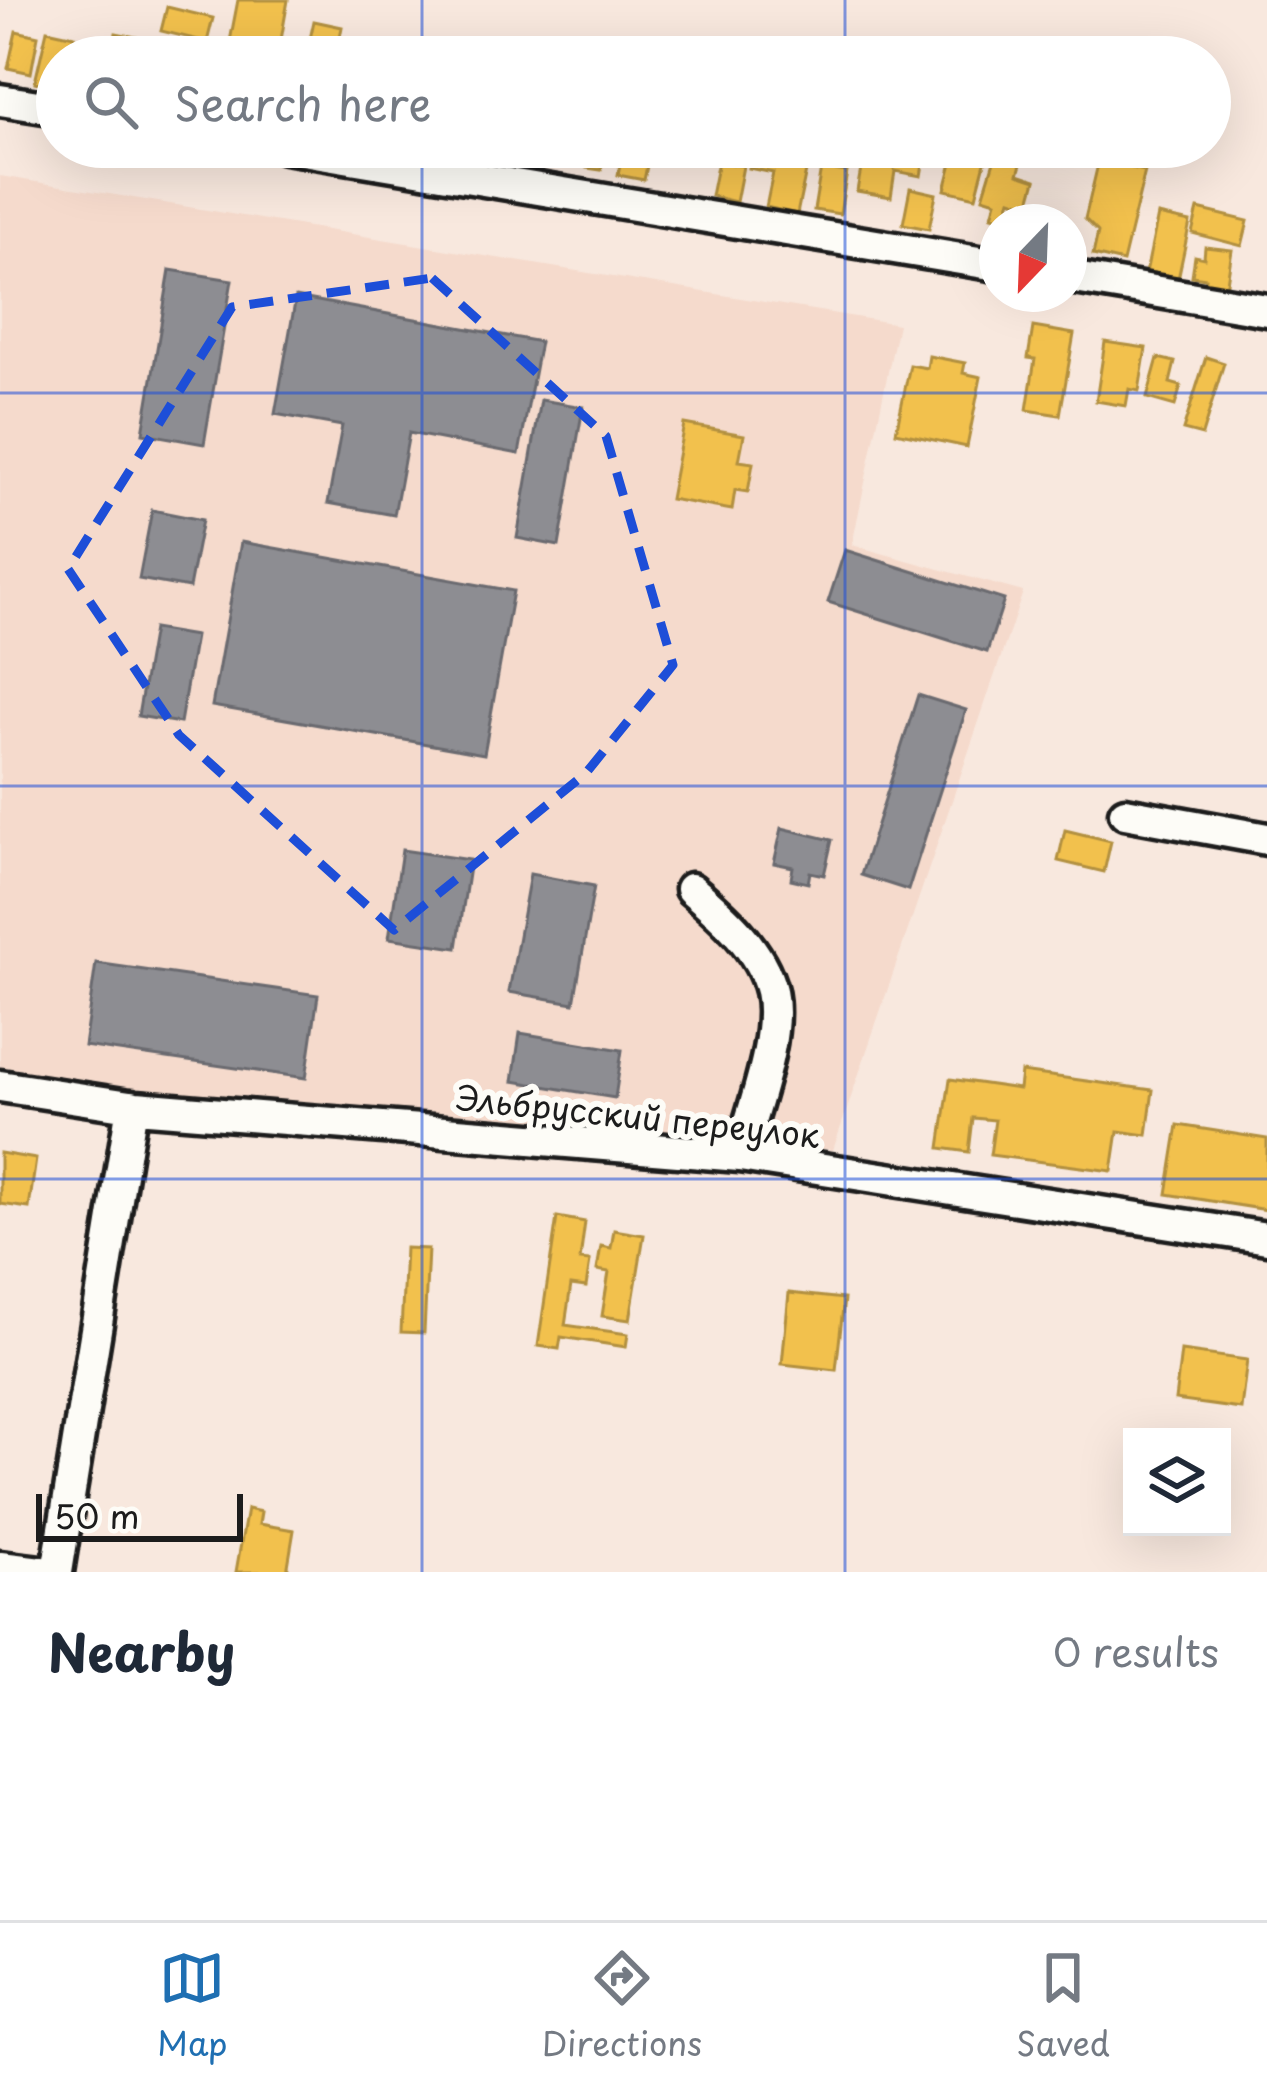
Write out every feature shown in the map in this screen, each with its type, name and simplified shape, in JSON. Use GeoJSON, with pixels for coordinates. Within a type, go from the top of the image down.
{"type":"FeatureCollection","features":[{"type":"Feature","properties":{"kind":"street"},"geometry":{"type":"LineString","coordinates":[[0,100],[36,106]]}},
{"type":"Feature","properties":{"kind":"street"},"geometry":{"type":"LineString","coordinates":[[411,168],[979,263]]}},
{"type":"Feature","properties":{"kind":"street"},"geometry":{"type":"LineString","coordinates":[[1087,281],[1267,310]]}},
{"type":"Feature","properties":{"kind":"street"},"geometry":{"type":"LineString","coordinates":[[1125,813],[1267,839]]}},
{"type":"Feature","properties":{"kind":"street"},"geometry":{"type":"LineString","coordinates":[[691,889],[728,921],[771,991],[771,1034],[740,1156]]}},
{"type":"Feature","properties":{"kind":"street","name":"Эльбрусский переулок"},"geometry":{"type":"LineString","coordinates":[[0,1086],[132,1106],[740,1156],[1267,1238]]}},
{"type":"Feature","properties":{"kind":"street"},"geometry":{"type":"LineString","coordinates":[[57,1572],[132,1106]]}},
{"type":"Feature","properties":{"kind":"street"},"geometry":{"type":"LineString","coordinates":[[0,1568],[41,1572]]}},
{"type":"Feature","properties":{"kind":"highlighted area"},"geometry":{"type":"Polygon","coordinates":[[[432,278],[606,436],[673,665],[586,773],[394,930],[179,735],[68,569],[232,307],[432,278]]]}},
{"type":"Feature","properties":{"kind":"shaded area"},"geometry":{"type":"Polygon","coordinates":[[[0,176],[898,324],[852,545],[1023,592],[833,1150],[731,1136],[131,1092],[0,1073],[0,176]]]}},
{"type":"Feature","properties":{"kind":"building: Homes"},"geometry":{"type":"Polygon","coordinates":[[[238,0],[288,0],[282,36],[231,36],[238,0]]]}},
{"type":"Feature","properties":{"kind":"building: Homes"},"geometry":{"type":"Polygon","coordinates":[[[167,7],[213,18],[208,36],[161,31],[167,7]]]}},
{"type":"Feature","properties":{"kind":"building: Homes"},"geometry":{"type":"Polygon","coordinates":[[[314,21],[342,27],[340,36],[311,36],[314,21]]]}},
{"type":"Feature","properties":{"kind":"building: Homes"},"geometry":{"type":"Polygon","coordinates":[[[16,31],[38,36],[31,73],[8,68],[16,31]]]}},
{"type":"Feature","properties":{"kind":"building: Homes"},"geometry":{"type":"Polygon","coordinates":[[[619,168],[647,168],[644,180],[618,175],[619,168]]]}},
{"type":"Feature","properties":{"kind":"building: Homes"},"geometry":{"type":"Polygon","coordinates":[[[717,168],[743,168],[736,202],[711,196],[717,168]]]}},
{"type":"Feature","properties":{"kind":"building: Homes"},"geometry":{"type":"Polygon","coordinates":[[[749,168],[807,168],[797,214],[766,207],[773,173],[749,168]]]}},
{"type":"Feature","properties":{"kind":"building: Homes"},"geometry":{"type":"Polygon","coordinates":[[[821,168],[847,172],[840,214],[814,210],[821,168]]]}},
{"type":"Feature","properties":{"kind":"building: Homes"},"geometry":{"type":"Polygon","coordinates":[[[861,168],[922,168],[921,176],[895,171],[891,197],[857,191],[861,168]]]}},
{"type":"Feature","properties":{"kind":"building: Homes"},"geometry":{"type":"Polygon","coordinates":[[[951,168],[984,168],[976,197],[945,190],[951,168]]]}},
{"type":"Feature","properties":{"kind":"building: Homes"},"geometry":{"type":"Polygon","coordinates":[[[992,168],[1020,168],[1018,174],[1036,180],[1029,204],[983,197],[992,168]]]}},
{"type":"Feature","properties":{"kind":"building: Homes"},"geometry":{"type":"Polygon","coordinates":[[[1097,168],[1145,171],[1123,262],[1093,255],[1098,232],[1087,221],[1097,168]]]}},
{"type":"Feature","properties":{"kind":"building: Homes"},"geometry":{"type":"Polygon","coordinates":[[[910,188],[936,194],[929,229],[903,224],[910,188]]]}},
{"type":"Feature","properties":{"kind":"building: Homes"},"geometry":{"type":"Polygon","coordinates":[[[1198,209],[1248,221],[1242,246],[1192,233],[1198,209]]]}},
{"type":"Feature","properties":{"kind":"building: Homes"},"geometry":{"type":"Polygon","coordinates":[[[1158,215],[1190,222],[1178,279],[1146,273],[1158,215]]]}},
{"type":"Feature","properties":{"kind":"building: Homes"},"geometry":{"type":"Polygon","coordinates":[[[1205,247],[1232,250],[1226,289],[1205,286],[1206,278],[1192,276],[1195,256],[1204,258],[1205,247]]]}},
{"type":"Feature","properties":{"kind":"building: Homes"},"geometry":{"type":"Polygon","coordinates":[[[1033,327],[1074,334],[1060,415],[1027,410],[1035,359],[1028,358],[1033,327]]]}},
{"type":"Feature","properties":{"kind":"building: Homes"},"geometry":{"type":"Polygon","coordinates":[[[1105,342],[1146,348],[1139,391],[1129,389],[1126,406],[1096,401],[1105,342]]]}},
{"type":"Feature","properties":{"kind":"building: Homes"},"geometry":{"type":"Polygon","coordinates":[[[929,356],[965,363],[963,373],[981,377],[967,447],[896,432],[910,365],[927,368],[929,356]]]}},
{"type":"Feature","properties":{"kind":"building: Homes"},"geometry":{"type":"Polygon","coordinates":[[[1206,357],[1224,363],[1202,435],[1183,430],[1206,357]]]}},
{"type":"Feature","properties":{"kind":"building: Homes"},"geometry":{"type":"Polygon","coordinates":[[[1158,358],[1175,362],[1170,383],[1181,386],[1175,406],[1147,398],[1158,358]]]}},
{"type":"Feature","properties":{"kind":"building: Homes"},"geometry":{"type":"Polygon","coordinates":[[[684,424],[744,435],[739,461],[753,463],[748,492],[735,490],[732,510],[670,499],[684,424]]]}},
{"type":"Feature","properties":{"kind":"building: Homes"},"geometry":{"type":"Polygon","coordinates":[[[1065,830],[1111,841],[1104,872],[1058,861],[1065,830]]]}},
{"type":"Feature","properties":{"kind":"building: Homes"},"geometry":{"type":"Polygon","coordinates":[[[1021,1072],[1153,1090],[1147,1135],[1118,1131],[1112,1171],[990,1155],[995,1120],[973,1118],[969,1152],[940,1148],[950,1079],[1019,1089],[1021,1072]]]}},
{"type":"Feature","properties":{"kind":"building: Homes"},"geometry":{"type":"Polygon","coordinates":[[[1178,1125],[1267,1139],[1267,1210],[1167,1194],[1178,1125]]]}},
{"type":"Feature","properties":{"kind":"building: Homes"},"geometry":{"type":"Polygon","coordinates":[[[0,1153],[36,1159],[29,1208],[0,1204],[0,1153]]]}},
{"type":"Feature","properties":{"kind":"building: Homes"},"geometry":{"type":"Polygon","coordinates":[[[557,1217],[585,1222],[580,1260],[590,1261],[586,1287],[571,1285],[565,1325],[628,1334],[626,1347],[561,1337],[559,1349],[538,1346],[557,1217]]]}},
{"type":"Feature","properties":{"kind":"building: Homes"},"geometry":{"type":"Polygon","coordinates":[[[614,1230],[644,1235],[630,1320],[602,1316],[609,1272],[597,1270],[601,1246],[611,1248],[614,1230]]]}},
{"type":"Feature","properties":{"kind":"building: Homes"},"geometry":{"type":"Polygon","coordinates":[[[405,1248],[428,1249],[424,1333],[401,1332],[405,1248]]]}},
{"type":"Feature","properties":{"kind":"building: Homes"},"geometry":{"type":"Polygon","coordinates":[[[789,1293],[844,1299],[836,1370],[782,1364],[789,1293]]]}},
{"type":"Feature","properties":{"kind":"building: Homes"},"geometry":{"type":"Polygon","coordinates":[[[1181,1351],[1247,1360],[1241,1409],[1175,1400],[1181,1351]]]}},
{"type":"Feature","properties":{"kind":"building: Homes"},"geometry":{"type":"Polygon","coordinates":[[[247,1509],[261,1512],[259,1524],[294,1530],[287,1572],[236,1572],[247,1509]]]}},
{"type":"Feature","properties":{"kind":"building: Industry"},"geometry":{"type":"Polygon","coordinates":[[[170,270],[232,280],[204,444],[143,433],[170,270]]]}},
{"type":"Feature","properties":{"kind":"building: Industry"},"geometry":{"type":"Polygon","coordinates":[[[296,297],[540,342],[519,454],[409,433],[394,515],[328,503],[342,426],[275,414],[296,297]]]}},
{"type":"Feature","properties":{"kind":"building: Industry"},"geometry":{"type":"Polygon","coordinates":[[[541,400],[583,407],[559,546],[517,538],[541,400]]]}},
{"type":"Feature","properties":{"kind":"building: Industry"},"geometry":{"type":"Polygon","coordinates":[[[152,510],[202,520],[189,588],[139,579],[152,510]]]}},
{"type":"Feature","properties":{"kind":"building: Industry"},"geometry":{"type":"Polygon","coordinates":[[[241,542],[513,591],[484,754],[212,706],[241,542]]]}},
{"type":"Feature","properties":{"kind":"building: Industry"},"geometry":{"type":"Polygon","coordinates":[[[845,550],[1004,600],[987,652],[828,602],[845,550]]]}},
{"type":"Feature","properties":{"kind":"building: Industry"},"geometry":{"type":"Polygon","coordinates":[[[153,629],[195,636],[180,723],[138,716],[153,629]]]}},
{"type":"Feature","properties":{"kind":"building: Industry"},"geometry":{"type":"Polygon","coordinates":[[[918,695],[966,710],[908,890],[861,875],[918,695]]]}},
{"type":"Feature","properties":{"kind":"building: Industry"},"geometry":{"type":"Polygon","coordinates":[[[782,828],[832,840],[824,875],[810,872],[808,883],[791,879],[793,867],[774,863],[782,828]]]}},
{"type":"Feature","properties":{"kind":"building: Industry"},"geometry":{"type":"Polygon","coordinates":[[[402,850],[470,860],[457,948],[389,938],[402,850]]]}},
{"type":"Feature","properties":{"kind":"building: Industry"},"geometry":{"type":"Polygon","coordinates":[[[530,874],[594,886],[574,1003],[509,992],[530,874]]]}},
{"type":"Feature","properties":{"kind":"building: Industry"},"geometry":{"type":"Polygon","coordinates":[[[96,963],[318,995],[306,1078],[84,1046],[96,963]]]}},
{"type":"Feature","properties":{"kind":"building: Industry"},"geometry":{"type":"Polygon","coordinates":[[[520,1033],[622,1050],[615,1098],[513,1081],[520,1033]]]}}]}
